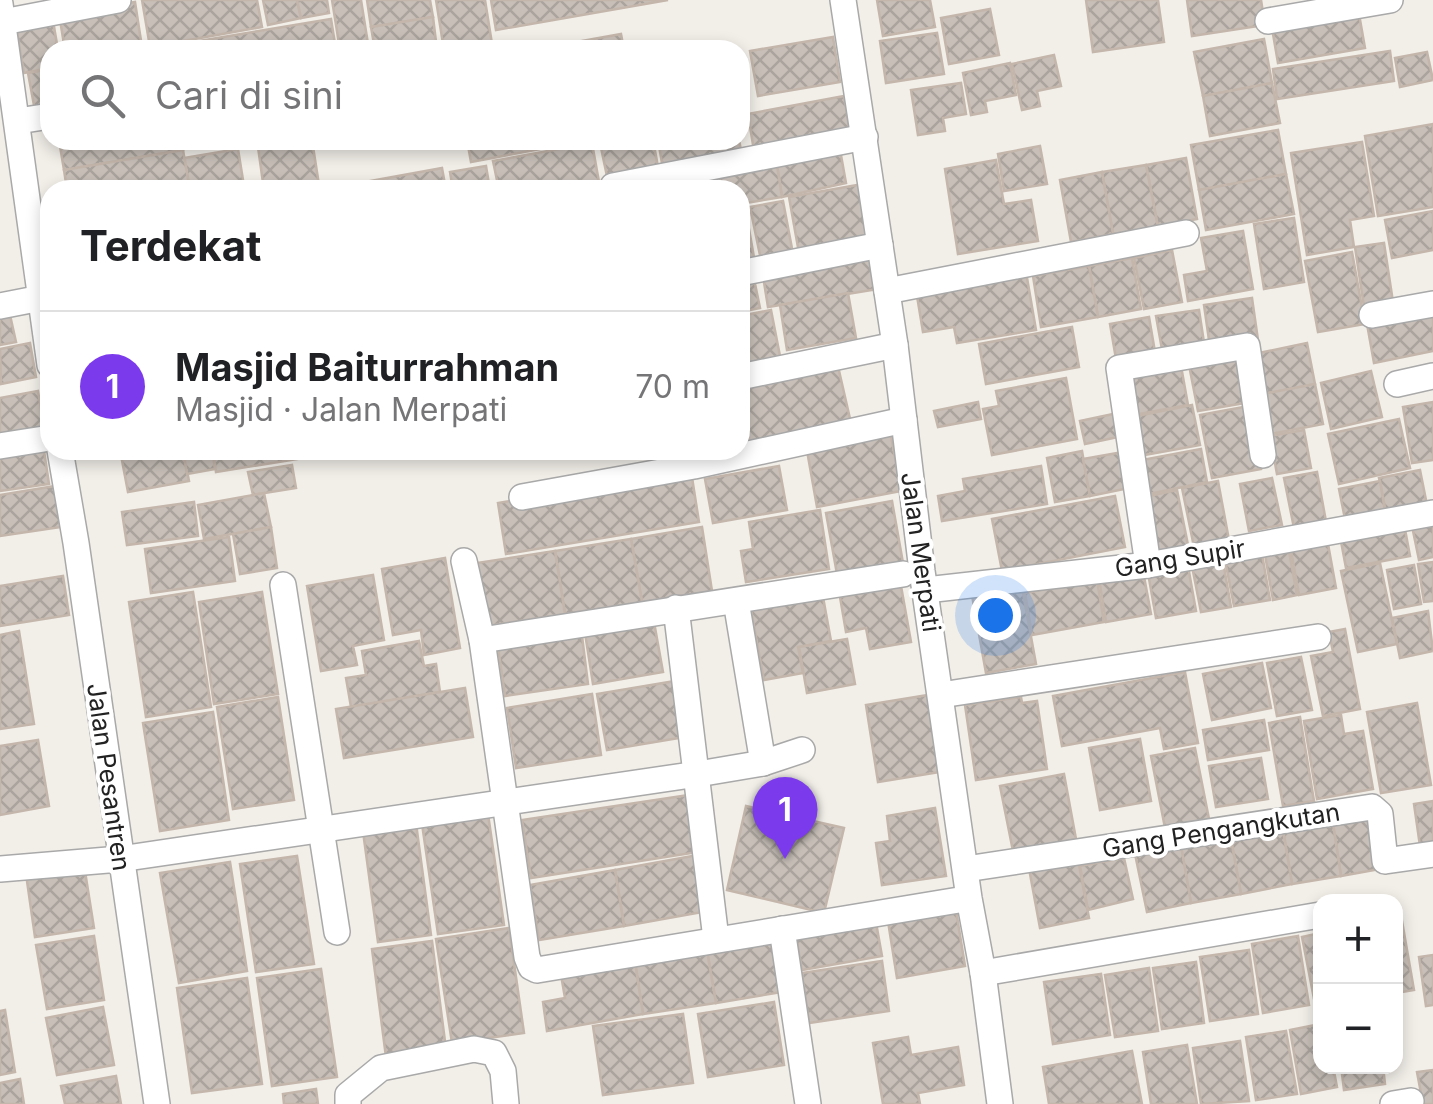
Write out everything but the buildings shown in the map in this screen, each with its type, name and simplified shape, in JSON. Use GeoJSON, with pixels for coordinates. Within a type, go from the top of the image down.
{"type":"FeatureCollection","features":[{"type":"Feature","properties":{"kind":"street"},"geometry":{"type":"LineString","coordinates":[[40,290],[18,121],[7,94],[1,13],[118,0]]}},
{"type":"Feature","properties":{"kind":"street","name":"Jalan Merpati"},"geometry":{"type":"LineString","coordinates":[[844,0],[1000,1104]]}},
{"type":"Feature","properties":{"kind":"street"},"geometry":{"type":"LineString","coordinates":[[1268,21],[1390,0]]}},
{"type":"Feature","properties":{"kind":"street"},"geometry":{"type":"LineString","coordinates":[[18,121],[40,118]]}},
{"type":"Feature","properties":{"kind":"street"},"geometry":{"type":"LineString","coordinates":[[644,180],[865,137]]}},
{"type":"Feature","properties":{"kind":"street"},"geometry":{"type":"LineString","coordinates":[[887,292],[1186,233]]}},
{"type":"Feature","properties":{"kind":"street"},"geometry":{"type":"LineString","coordinates":[[750,271],[880,245]]}},
{"type":"Feature","properties":{"kind":"street"},"geometry":{"type":"LineString","coordinates":[[0,306],[40,298]]}},
{"type":"Feature","properties":{"kind":"street"},"geometry":{"type":"LineString","coordinates":[[1372,315],[1433,304]]}},
{"type":"Feature","properties":{"kind":"street"},"geometry":{"type":"LineString","coordinates":[[750,375],[895,344]]}},
{"type":"Feature","properties":{"kind":"street"},"geometry":{"type":"LineString","coordinates":[[1148,565],[1119,368],[1247,346],[1262,455]]}},
{"type":"Feature","properties":{"kind":"street"},"geometry":{"type":"LineString","coordinates":[[1396,384],[1433,376]]}},
{"type":"Feature","properties":{"kind":"street"},"geometry":{"type":"LineString","coordinates":[[750,454],[904,420]]}},
{"type":"Feature","properties":{"kind":"street"},"geometry":{"type":"LineString","coordinates":[[0,446],[40,440]]}},
{"type":"Feature","properties":{"kind":"street","name":"Jalan Pesantren"},"geometry":{"type":"LineString","coordinates":[[62,460],[157,1104]]}},
{"type":"Feature","properties":{"kind":"street"},"geometry":{"type":"LineString","coordinates":[[522,496],[721,460]]}},
{"type":"Feature","properties":{"kind":"street","name":"Gang Supir"},"geometry":{"type":"LineString","coordinates":[[926,590],[1148,565],[1433,512]]}},
{"type":"Feature","properties":{"kind":"street"},"geometry":{"type":"LineString","coordinates":[[464,561],[482,640],[526,957],[531,968],[958,900]]}},
{"type":"Feature","properties":{"kind":"street"},"geometry":{"type":"LineString","coordinates":[[482,640],[904,574]]}},
{"type":"Feature","properties":{"kind":"street"},"geometry":{"type":"LineString","coordinates":[[283,586],[336,932]]}},
{"type":"Feature","properties":{"kind":"street"},"geometry":{"type":"LineString","coordinates":[[736,601],[763,763]]}},
{"type":"Feature","properties":{"kind":"street"},"geometry":{"type":"LineString","coordinates":[[676,608],[716,939]]}},
{"type":"Feature","properties":{"kind":"street"},"geometry":{"type":"LineString","coordinates":[[940,695],[1318,637]]}},
{"type":"Feature","properties":{"kind":"street"},"geometry":{"type":"LineString","coordinates":[[0,869],[120,859],[698,774],[763,763],[802,750]]}},
{"type":"Feature","properties":{"kind":"street","name":"Gang Pengangkutan"},"geometry":{"type":"LineString","coordinates":[[966,869],[1372,807],[1380,814],[1386,861],[1433,854]]}},
{"type":"Feature","properties":{"kind":"street"},"geometry":{"type":"LineString","coordinates":[[984,973],[1313,916]]}},
{"type":"Feature","properties":{"kind":"street"},"geometry":{"type":"LineString","coordinates":[[782,930],[808,1104]]}},
{"type":"Feature","properties":{"kind":"street"},"geometry":{"type":"LineString","coordinates":[[348,1104],[348,1095],[380,1068],[474,1049],[494,1053],[500,1061],[506,1104]]}},
{"type":"Feature","properties":{"kind":"place","name":"Masjid Baiturrahman"},"geometry":{"type":"Point","coordinates":[785,859]}}]}
